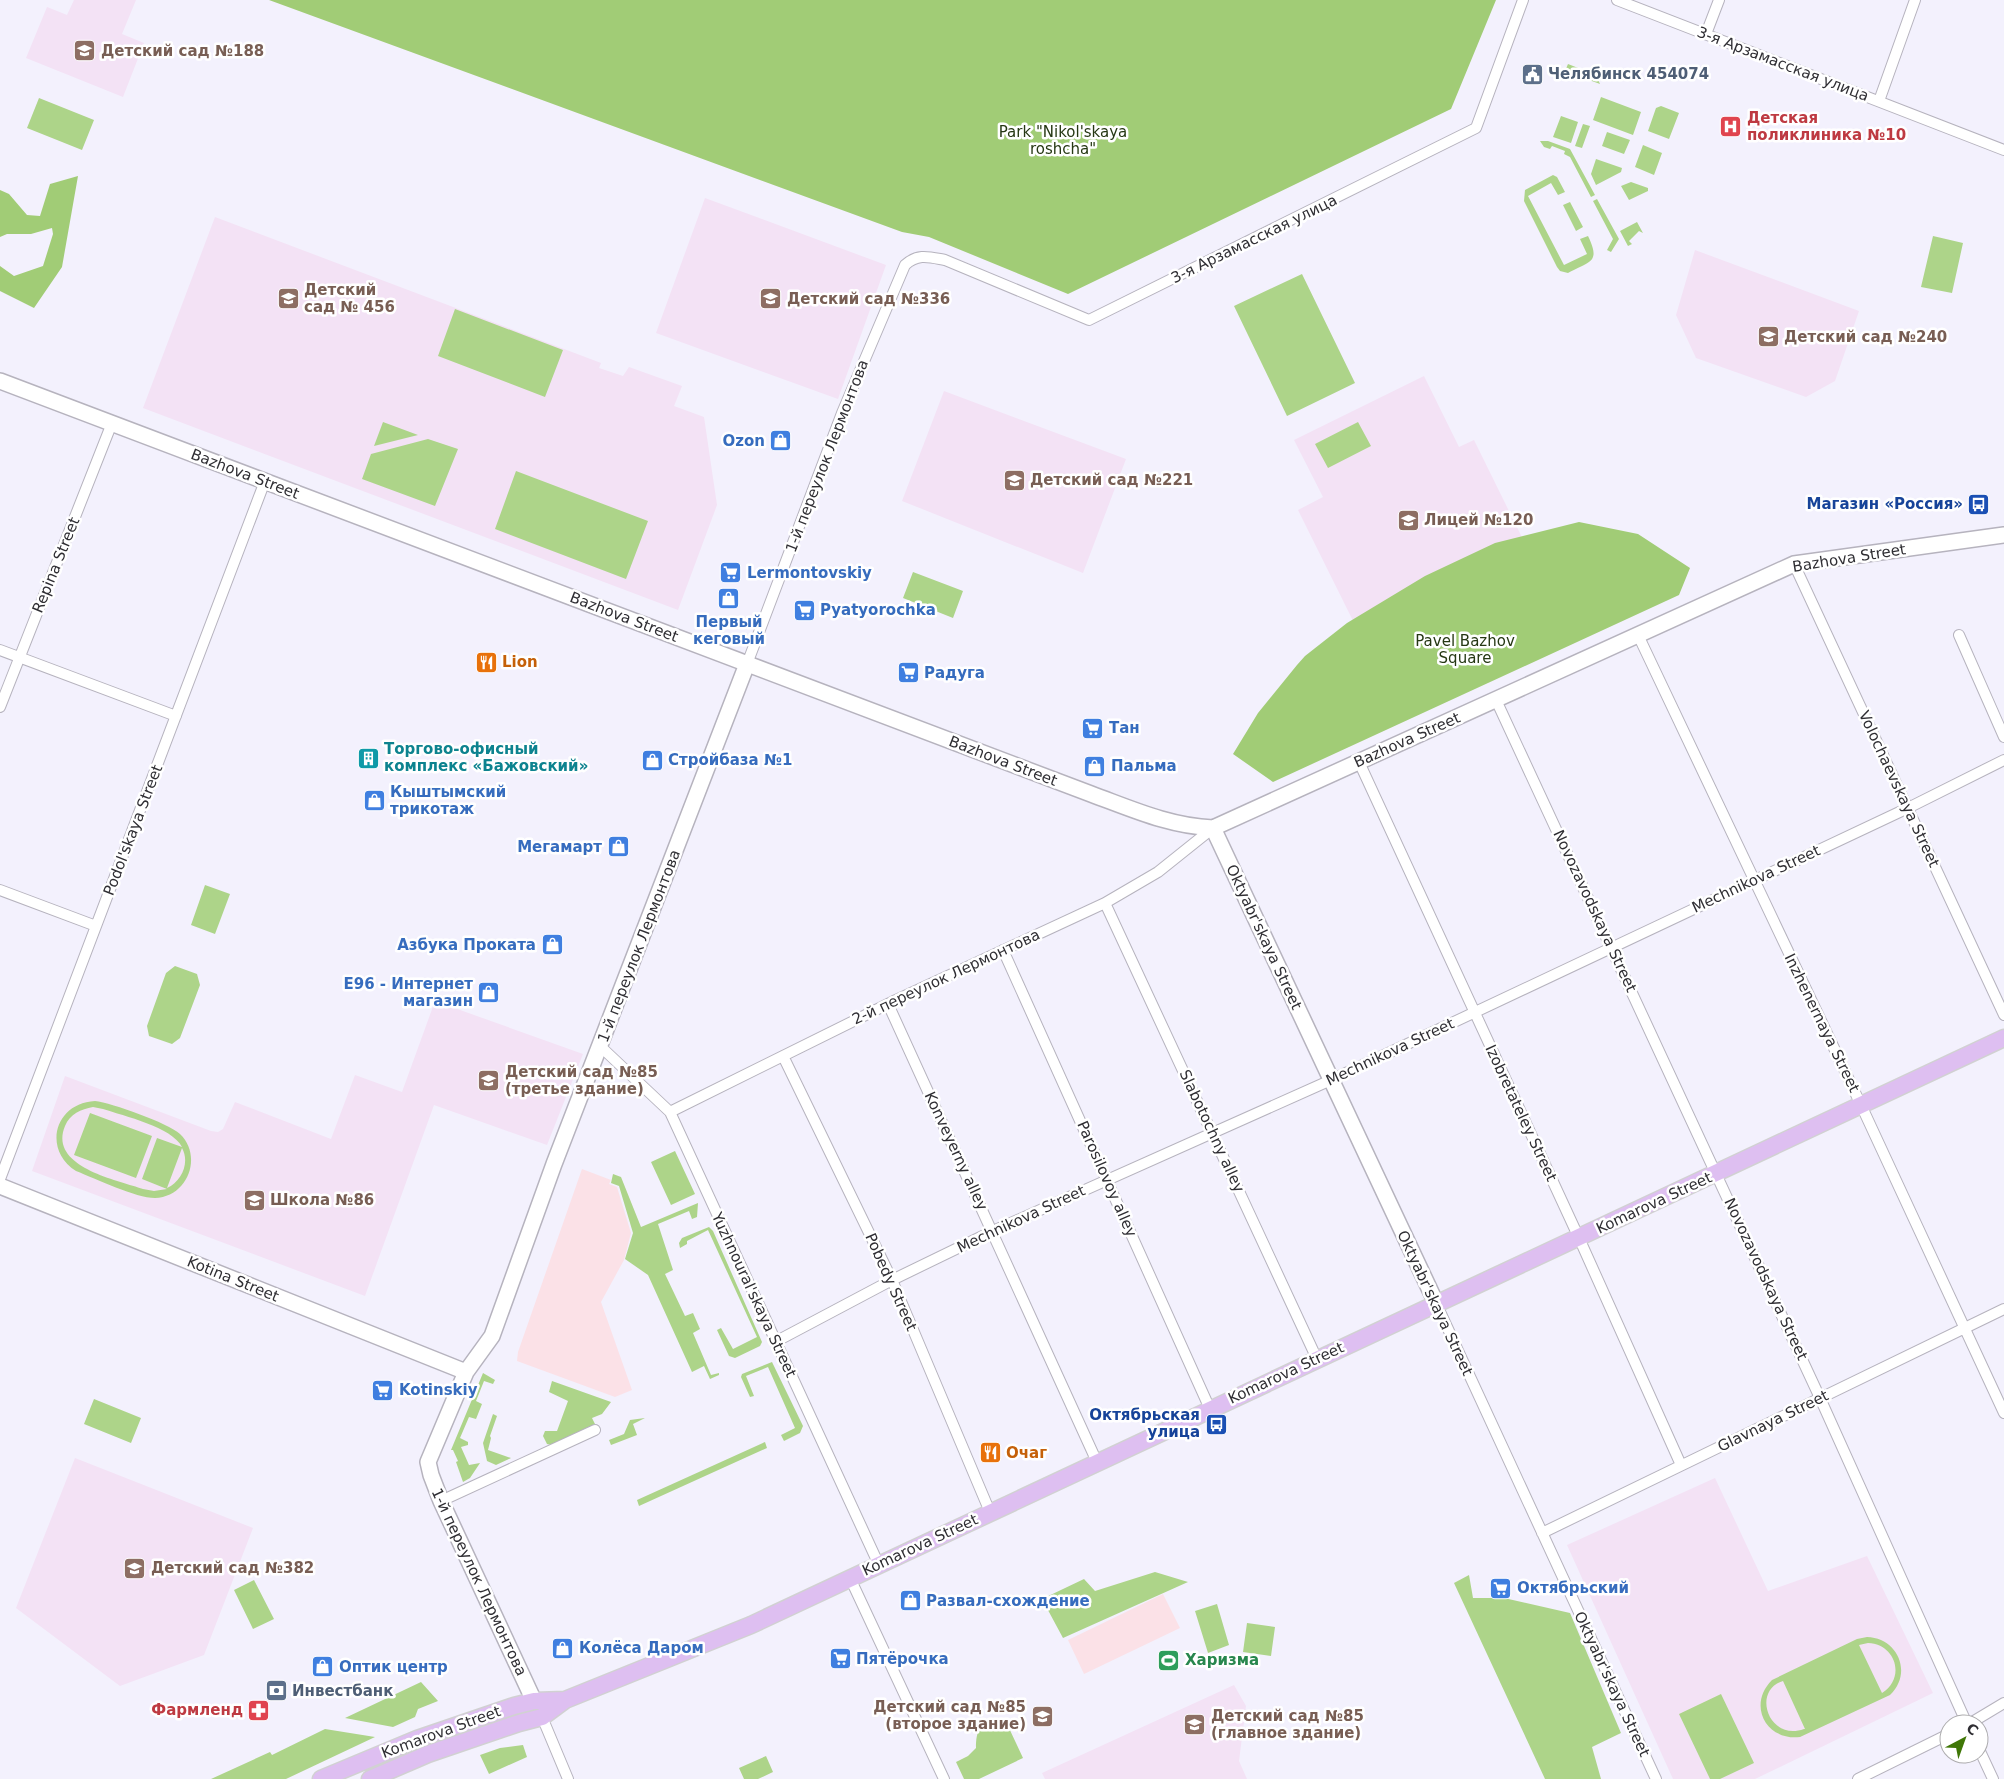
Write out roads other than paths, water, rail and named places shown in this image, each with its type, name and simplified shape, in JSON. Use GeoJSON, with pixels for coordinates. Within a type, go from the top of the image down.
{"type":"FeatureCollection","features":[{"type":"Feature","properties":{"kind":"main road","name":"Bazhova Street"},"geometry":{"type":"LineString","coordinates":[[0,381],[1169,823],[1190,827],[1213,828],[1794,564],[2004,535]]}},
{"type":"Feature","properties":{"kind":"main road","name":"1-й переулок Лермонтова"},"geometry":{"type":"LineString","coordinates":[[534,1701],[440,1501],[428,1462],[466,1372],[492,1336],[554,1164],[747,664]]}},
{"type":"Feature","properties":{"kind":"main road","name":"Oktyabr'skaya Street"},"geometry":{"type":"LineString","coordinates":[[1213,828],[1436,1303]]}},
{"type":"Feature","properties":{"kind":"main road","name":"Komarova Street"},"geometry":{"type":"LineString","coordinates":[[370,1779],[428,1754],[519,1722],[542,1717],[565,1700],[733,1633],[2004,1038]]}},
{"type":"Feature","properties":{"kind":"main road","name":"Kotina Street"},"geometry":{"type":"LineString","coordinates":[[0,1186],[466,1372]]}},
{"type":"Feature","properties":{"kind":"main road","name":"Komarova Street"},"geometry":{"type":"LineString","coordinates":[[321,1779],[417,1739],[514,1706],[534,1701],[565,1700]]}},
{"type":"Feature","properties":{"kind":"main road"},"geometry":{"type":"LineString","coordinates":[[534,1701],[542,1717]]}},
{"type":"Feature","properties":{"kind":"street","name":"3-я Арзамасская улица"},"geometry":{"type":"LineString","coordinates":[[905,265],[912,258],[924,256],[945,260],[1089,320],[1476,128],[1523,0]]}},
{"type":"Feature","properties":{"kind":"street","name":"3-я Арзамасская улица"},"geometry":{"type":"LineString","coordinates":[[1617,0],[2004,150]]}},
{"type":"Feature","properties":{"kind":"street"},"geometry":{"type":"LineString","coordinates":[[1706,34],[1719,0]]}},
{"type":"Feature","properties":{"kind":"street"},"geometry":{"type":"LineString","coordinates":[[1879,101],[1915,0]]}},
{"type":"Feature","properties":{"kind":"street","name":"1-й переулок Лермонтова"},"geometry":{"type":"LineString","coordinates":[[747,664],[842,413],[905,265]]}},
{"type":"Feature","properties":{"kind":"street","name":"Repina Street"},"geometry":{"type":"LineString","coordinates":[[0,707],[112,423]]}},
{"type":"Feature","properties":{"kind":"street","name":"Podol'skaya Street"},"geometry":{"type":"LineString","coordinates":[[0,1178],[264,481]]}},
{"type":"Feature","properties":{"kind":"street","name":"Volochaevskaya Street"},"geometry":{"type":"LineString","coordinates":[[1794,564],[2004,1015]]}},
{"type":"Feature","properties":{"kind":"street","name":"Inzhenernaya Street"},"geometry":{"type":"LineString","coordinates":[[1638,635],[1861,1105],[2004,1413]]}},
{"type":"Feature","properties":{"kind":"street"},"geometry":{"type":"LineString","coordinates":[[1959,635],[2004,737]]}},
{"type":"Feature","properties":{"kind":"street"},"geometry":{"type":"LineString","coordinates":[[0,650],[176,716]]}},
{"type":"Feature","properties":{"kind":"street","name":"Novozavodskaya Street"},"geometry":{"type":"LineString","coordinates":[[1496,700],[1717,1174],[1963,1714]]}},
{"type":"Feature","properties":{"kind":"street","name":"Mechnikova Street"},"geometry":{"type":"LineString","coordinates":[[775,1342],[892,1280],[992,1232],[1331,1080],[1908,808],[2004,760]]}},
{"type":"Feature","properties":{"kind":"street","name":"Izobretateley Street"},"geometry":{"type":"LineString","coordinates":[[1359,762],[1579,1238],[1681,1465]]}},
{"type":"Feature","properties":{"kind":"street","name":"2-й переулок Лермонтова"},"geometry":{"type":"LineString","coordinates":[[670,1112],[888,1004],[1105,904],[1158,872],[1213,828]]}},
{"type":"Feature","properties":{"kind":"street"},"geometry":{"type":"LineString","coordinates":[[0,890],[96,926]]}},
{"type":"Feature","properties":{"kind":"street","name":"Slabotochny alley"},"geometry":{"type":"LineString","coordinates":[[1105,904],[1317,1359]]}},
{"type":"Feature","properties":{"kind":"street","name":"Parosilovoy alley"},"geometry":{"type":"LineString","coordinates":[[1003,950],[1210,1409]]}},
{"type":"Feature","properties":{"kind":"street","name":"Konveyerny alley"},"geometry":{"type":"LineString","coordinates":[[888,1004],[1098,1462]]}},
{"type":"Feature","properties":{"kind":"street","name":"Yuzhnoural'skaya Street"},"geometry":{"type":"LineString","coordinates":[[600,1046],[670,1112],[879,1565]]}},
{"type":"Feature","properties":{"kind":"street","name":"Pobedy Street"},"geometry":{"type":"LineString","coordinates":[[783,1056],[892,1280],[990,1512]]}},
{"type":"Feature","properties":{"kind":"street","name":"Oktyabr'skaya Street"},"geometry":{"type":"LineString","coordinates":[[1436,1303],[1656,1779]]}},
{"type":"Feature","properties":{"kind":"street","name":"Glavnaya Street"},"geometry":{"type":"LineString","coordinates":[[1542,1533],[2004,1309]]}},
{"type":"Feature","properties":{"kind":"street"},"geometry":{"type":"LineString","coordinates":[[440,1501],[595,1430]]}},
{"type":"Feature","properties":{"kind":"street"},"geometry":{"type":"LineString","coordinates":[[850,1578],[944,1779]]}},
{"type":"Feature","properties":{"kind":"street"},"geometry":{"type":"LineString","coordinates":[[1985,1714],[2004,1703]]}},
{"type":"Feature","properties":{"kind":"street"},"geometry":{"type":"LineString","coordinates":[[542,1717],[568,1779]]}},
{"type":"Feature","properties":{"kind":"street"},"geometry":{"type":"LineString","coordinates":[[1858,1779],[1939,1739]]}},
{"type":"Feature","properties":{"kind":"street"},"geometry":{"type":"LineString","coordinates":[[1986,1764],[1994,1779]]}},
{"type":"Feature","properties":{"kind":"place","name":"Детский сад №188"},"geometry":{"type":"Point","coordinates":[85,51]}},
{"type":"Feature","properties":{"kind":"place","name":"Челябинск 454074"},"geometry":{"type":"Point","coordinates":[1532,74]}},
{"type":"Feature","properties":{"kind":"place","name":"Детская поликлиника №10"},"geometry":{"type":"Point","coordinates":[1731,127]}},
{"type":"Feature","properties":{"kind":"place","name":"Детский сад № 456"},"geometry":{"type":"Point","coordinates":[288,299]}},
{"type":"Feature","properties":{"kind":"place","name":"Детский сад №336"},"geometry":{"type":"Point","coordinates":[771,299]}},
{"type":"Feature","properties":{"kind":"place","name":"Детский сад №240"},"geometry":{"type":"Point","coordinates":[1768,337]}},
{"type":"Feature","properties":{"kind":"place","name":"Ozon"},"geometry":{"type":"Point","coordinates":[781,441]}},
{"type":"Feature","properties":{"kind":"place","name":"Детский сад №221"},"geometry":{"type":"Point","coordinates":[1014,480]}},
{"type":"Feature","properties":{"kind":"place","name":"Магазин «Россия»"},"geometry":{"type":"Point","coordinates":[1979,504]}},
{"type":"Feature","properties":{"kind":"place","name":"Лицей №120"},"geometry":{"type":"Point","coordinates":[1408,520]}},
{"type":"Feature","properties":{"kind":"place","name":"Lermontovskiy"},"geometry":{"type":"Point","coordinates":[731,573]}},
{"type":"Feature","properties":{"kind":"place","name":"Первый кеговый"},"geometry":{"type":"Point","coordinates":[729,599]}},
{"type":"Feature","properties":{"kind":"place","name":"Pyatyorochka"},"geometry":{"type":"Point","coordinates":[804,610]}},
{"type":"Feature","properties":{"kind":"place","name":"Lion"},"geometry":{"type":"Point","coordinates":[486,662]}},
{"type":"Feature","properties":{"kind":"place","name":"Радуга"},"geometry":{"type":"Point","coordinates":[908,673]}},
{"type":"Feature","properties":{"kind":"place","name":"Тан"},"geometry":{"type":"Point","coordinates":[1093,728]}},
{"type":"Feature","properties":{"kind":"place","name":"Торгово-офисный комплекс «Бажовский»"},"geometry":{"type":"Point","coordinates":[368,758]}},
{"type":"Feature","properties":{"kind":"place","name":"Стройбаза №1"},"geometry":{"type":"Point","coordinates":[652,760]}},
{"type":"Feature","properties":{"kind":"place","name":"Пальма"},"geometry":{"type":"Point","coordinates":[1095,766]}},
{"type":"Feature","properties":{"kind":"place","name":"Кыштымский трикотаж"},"geometry":{"type":"Point","coordinates":[374,801]}},
{"type":"Feature","properties":{"kind":"place","name":"Мегамарт"},"geometry":{"type":"Point","coordinates":[618,847]}},
{"type":"Feature","properties":{"kind":"place","name":"Азбука Проката"},"geometry":{"type":"Point","coordinates":[552,945]}},
{"type":"Feature","properties":{"kind":"place","name":"Е96 - Интернет магазин"},"geometry":{"type":"Point","coordinates":[489,993]}},
{"type":"Feature","properties":{"kind":"place","name":"Детский сад №85 (третье здание)"},"geometry":{"type":"Point","coordinates":[489,1081]}},
{"type":"Feature","properties":{"kind":"place","name":"Школа №86"},"geometry":{"type":"Point","coordinates":[254,1200]}},
{"type":"Feature","properties":{"kind":"place","name":"Kotinskiy"},"geometry":{"type":"Point","coordinates":[383,1390]}},
{"type":"Feature","properties":{"kind":"place","name":"Октябрьская улица"},"geometry":{"type":"Point","coordinates":[1216,1424]}},
{"type":"Feature","properties":{"kind":"place","name":"Очаг"},"geometry":{"type":"Point","coordinates":[990,1453]}},
{"type":"Feature","properties":{"kind":"place","name":"Детский сад №382"},"geometry":{"type":"Point","coordinates":[135,1568]}},
{"type":"Feature","properties":{"kind":"place","name":"Октябрьский"},"geometry":{"type":"Point","coordinates":[1501,1588]}},
{"type":"Feature","properties":{"kind":"place","name":"Развал-схождение"},"geometry":{"type":"Point","coordinates":[910,1601]}},
{"type":"Feature","properties":{"kind":"place","name":"Колёса Даром"},"geometry":{"type":"Point","coordinates":[563,1648]}},
{"type":"Feature","properties":{"kind":"place","name":"Пятёрочка"},"geometry":{"type":"Point","coordinates":[840,1659]}},
{"type":"Feature","properties":{"kind":"place","name":"Харизма"},"geometry":{"type":"Point","coordinates":[1169,1660]}},
{"type":"Feature","properties":{"kind":"place","name":"Оптик центр"},"geometry":{"type":"Point","coordinates":[323,1667]}},
{"type":"Feature","properties":{"kind":"place","name":"Инвестбанк"},"geometry":{"type":"Point","coordinates":[276,1691]}},
{"type":"Feature","properties":{"kind":"place","name":"Фармленд"},"geometry":{"type":"Point","coordinates":[259,1710]}},
{"type":"Feature","properties":{"kind":"place","name":"Детский сад №85 (второе здание)"},"geometry":{"type":"Point","coordinates":[1042,1716]}},
{"type":"Feature","properties":{"kind":"place","name":"Детский сад №85 (главное здание)"},"geometry":{"type":"Point","coordinates":[1195,1725]}},
{"type":"Feature","properties":{"kind":"park label","name":"Park \"Nikol'skaya roshcha\""},"geometry":{"type":"Point","coordinates":[1063,140]}},
{"type":"Feature","properties":{"kind":"park label","name":"Pavel Bazhov Square"},"geometry":{"type":"Point","coordinates":[1465,650]}}]}
